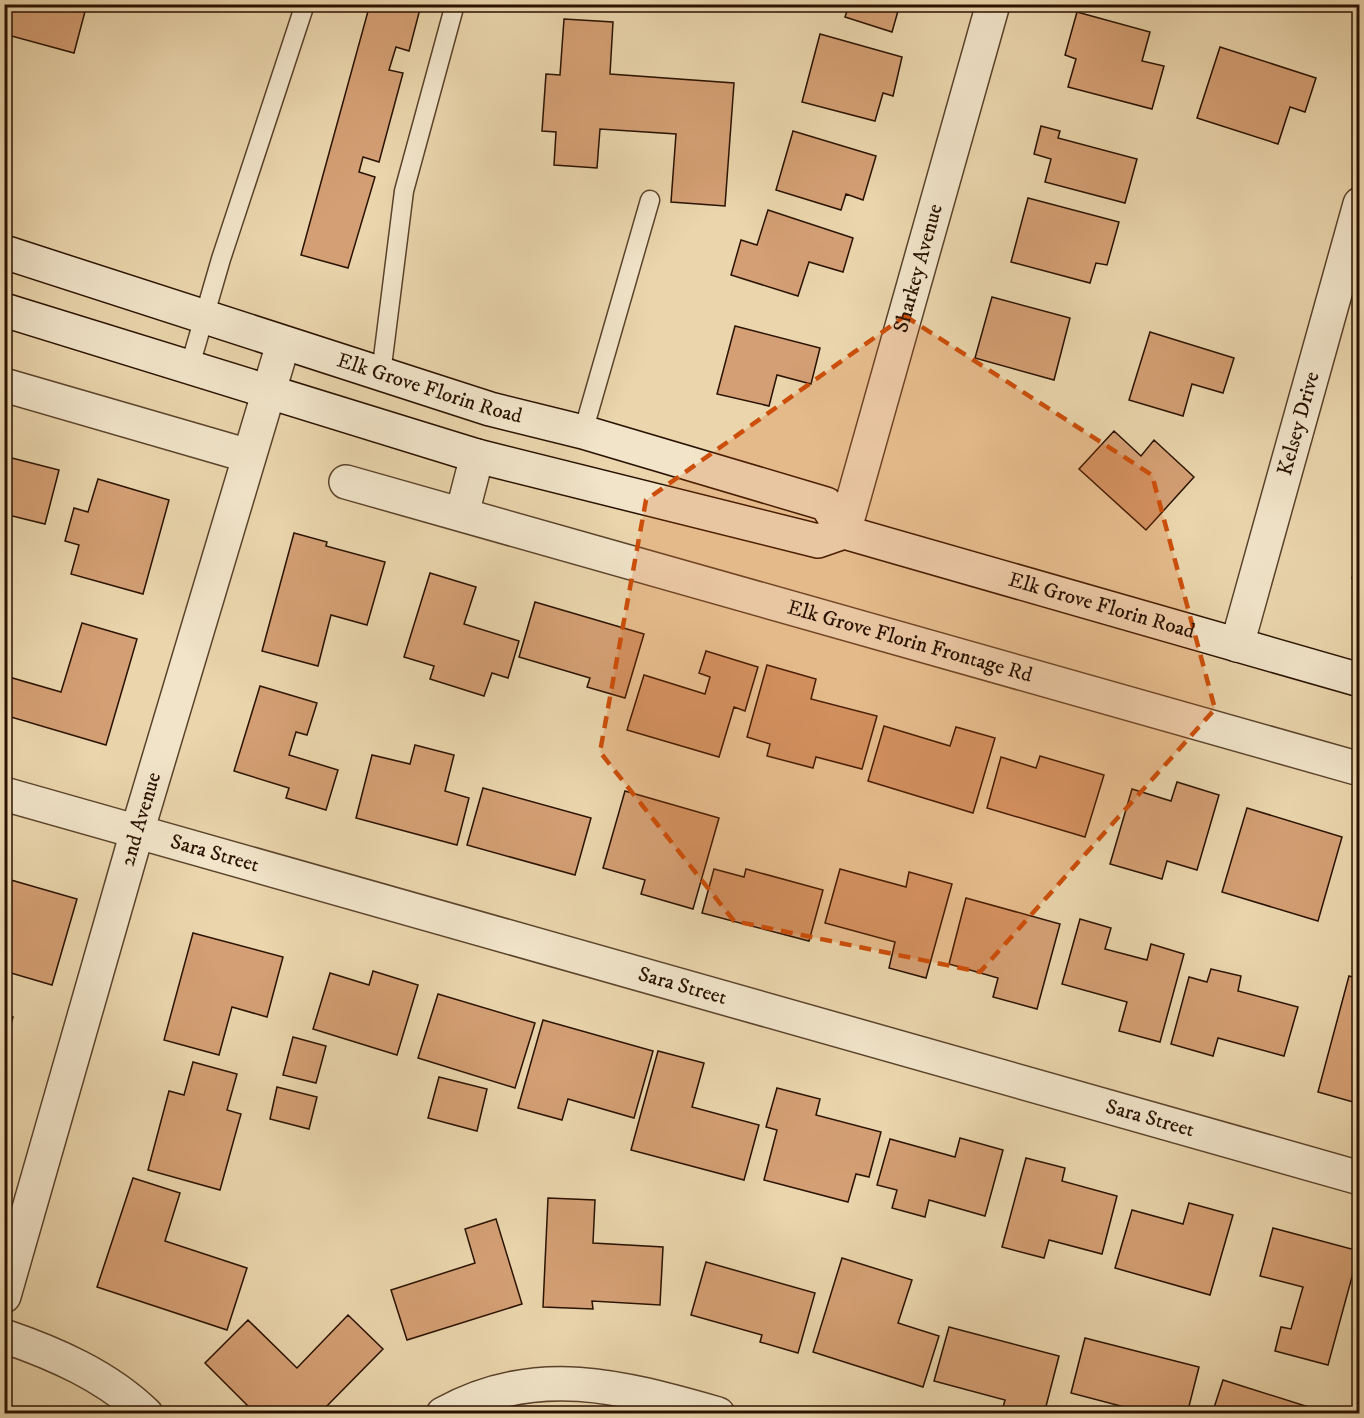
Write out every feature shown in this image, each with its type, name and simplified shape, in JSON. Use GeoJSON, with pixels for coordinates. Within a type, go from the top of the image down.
{"type":"FeatureCollection","features":[{"type":"Feature","properties":{"kind":"street","name":"Sharkey Avenue"},"geometry":{"type":"LineString","coordinates":[[844,532],[993,4]]}},
{"type":"Feature","properties":{"kind":"street","name":"Kelsey Drive"},"geometry":{"type":"LineString","coordinates":[[1237,645],[1359,204]]}},
{"type":"Feature","properties":{"kind":"street","name":"Elk Grove Florin Road"},"geometry":{"type":"LineString","coordinates":[[4,252],[147,296],[204,319],[490,408],[583,432],[826,504],[844,532],[1359,680]]}},
{"type":"Feature","properties":{"kind":"street"},"geometry":{"type":"LineString","coordinates":[[4,310],[189,369],[477,456],[818,541],[844,532]]}},
{"type":"Feature","properties":{"kind":"street","name":"2nd Avenue"},"geometry":{"type":"LineString","coordinates":[[4,1296],[137,832],[283,344]]}},
{"type":"Feature","properties":{"kind":"street"},"geometry":{"type":"LineString","coordinates":[[4,385],[249,456]]}},
{"type":"Feature","properties":{"kind":"street"},"geometry":{"type":"LineString","coordinates":[[462,514],[477,456]]}},
{"type":"Feature","properties":{"kind":"street","name":"Elk Grove Florin Frontage Rd"},"geometry":{"type":"LineString","coordinates":[[346,482],[1359,769]]}},
{"type":"Feature","properties":{"kind":"street","name":"Sara Street"},"geometry":{"type":"LineString","coordinates":[[4,794],[1359,1178]]}},
{"type":"Feature","properties":{"kind":"street"},"geometry":{"type":"LineString","coordinates":[[4,1336],[72,1363],[109,1385],[146,1413]]}},
{"type":"Feature","properties":{"kind":"street"},"geometry":{"type":"LineString","coordinates":[[443,1413],[490,1394],[528,1385],[566,1383],[605,1385],[718,1413]]}},
{"type":"Feature","properties":{"kind":"lane"},"geometry":{"type":"LineString","coordinates":[[189,369],[305,4]]}},
{"type":"Feature","properties":{"kind":"lane"},"geometry":{"type":"LineString","coordinates":[[381,374],[404,191],[455,4]]}},
{"type":"Feature","properties":{"kind":"lane"},"geometry":{"type":"LineString","coordinates":[[583,432],[650,200]]}},
{"type":"Feature","properties":{"kind":"highlighted area"},"geometry":{"type":"Polygon","coordinates":[[[905,316],[1152,475],[1215,709],[980,972],[734,921],[600,752],[646,500],[905,316]]]}},
{"type":"Feature","properties":{"kind":"building"},"geometry":{"type":"Polygon","coordinates":[[[4,4],[87,4],[74,53],[4,34],[4,4]]]}},
{"type":"Feature","properties":{"kind":"building"},"geometry":{"type":"Polygon","coordinates":[[[370,4],[408,4],[420,9],[409,51],[396,47],[389,70],[403,73],[379,162],[363,157],[359,172],[375,177],[348,268],[301,255],[370,4]]]}},
{"type":"Feature","properties":{"kind":"building"},"geometry":{"type":"Polygon","coordinates":[[[847,4],[900,4],[892,32],[845,17],[849,5],[847,4]]]}},
{"type":"Feature","properties":{"kind":"building"},"geometry":{"type":"Polygon","coordinates":[[[1077,12],[1150,32],[1142,61],[1164,66],[1152,109],[1068,87],[1076,59],[1065,55],[1077,12]]]}},
{"type":"Feature","properties":{"kind":"building"},"geometry":{"type":"Polygon","coordinates":[[[564,19],[613,22],[610,74],[734,83],[725,206],[671,202],[676,134],[600,129],[597,168],[554,165],[556,132],[542,131],[546,74],[560,75],[564,19]]]}},
{"type":"Feature","properties":{"kind":"building"},"geometry":{"type":"Polygon","coordinates":[[[820,34],[902,57],[893,96],[883,93],[875,121],[802,102],[820,34]]]}},
{"type":"Feature","properties":{"kind":"building"},"geometry":{"type":"Polygon","coordinates":[[[1220,47],[1316,78],[1305,112],[1290,107],[1278,144],[1197,118],[1220,47]]]}},
{"type":"Feature","properties":{"kind":"building"},"geometry":{"type":"Polygon","coordinates":[[[1041,126],[1060,131],[1058,138],[1137,159],[1125,203],[1045,182],[1051,159],[1034,154],[1041,126]]]}},
{"type":"Feature","properties":{"kind":"building"},"geometry":{"type":"Polygon","coordinates":[[[793,131],[876,156],[863,200],[846,194],[841,210],[776,190],[793,131]]]}},
{"type":"Feature","properties":{"kind":"building"},"geometry":{"type":"Polygon","coordinates":[[[1028,198],[1119,222],[1107,265],[1096,263],[1090,283],[1011,262],[1028,198]]]}},
{"type":"Feature","properties":{"kind":"building"},"geometry":{"type":"Polygon","coordinates":[[[768,210],[853,238],[843,272],[809,262],[798,296],[731,275],[741,240],[757,245],[768,210]]]}},
{"type":"Feature","properties":{"kind":"building"},"geometry":{"type":"Polygon","coordinates":[[[992,297],[1070,318],[1054,380],[975,358],[992,297]]]}},
{"type":"Feature","properties":{"kind":"building"},"geometry":{"type":"Polygon","coordinates":[[[735,326],[820,348],[811,384],[777,375],[769,406],[717,394],[735,326]]]}},
{"type":"Feature","properties":{"kind":"building"},"geometry":{"type":"Polygon","coordinates":[[[1150,332],[1234,358],[1223,393],[1192,384],[1183,416],[1129,400],[1150,332]]]}},
{"type":"Feature","properties":{"kind":"building"},"geometry":{"type":"Polygon","coordinates":[[[1114,431],[1141,456],[1154,440],[1194,477],[1146,530],[1079,469],[1114,431]]]}},
{"type":"Feature","properties":{"kind":"building"},"geometry":{"type":"Polygon","coordinates":[[[4,456],[59,470],[45,524],[4,514],[4,456]]]}},
{"type":"Feature","properties":{"kind":"building"},"geometry":{"type":"Polygon","coordinates":[[[98,479],[169,500],[143,594],[71,574],[79,545],[65,541],[74,508],[88,512],[98,479]]]}},
{"type":"Feature","properties":{"kind":"building"},"geometry":{"type":"Polygon","coordinates":[[[294,533],[327,542],[326,546],[385,562],[367,625],[331,615],[318,666],[262,651],[294,533]]]}},
{"type":"Feature","properties":{"kind":"building"},"geometry":{"type":"Polygon","coordinates":[[[1360,554],[1360,580],[1352,578],[1360,554]]]}},
{"type":"Feature","properties":{"kind":"building"},"geometry":{"type":"Polygon","coordinates":[[[430,573],[476,587],[464,624],[519,641],[508,678],[492,673],[484,696],[430,679],[434,666],[404,657],[430,573]]]}},
{"type":"Feature","properties":{"kind":"building"},"geometry":{"type":"Polygon","coordinates":[[[535,602],[644,634],[625,698],[587,687],[590,678],[519,657],[535,602]]]}},
{"type":"Feature","properties":{"kind":"building"},"geometry":{"type":"Polygon","coordinates":[[[82,623],[137,639],[106,745],[4,715],[4,692],[9,677],[61,692],[82,623]]]}},
{"type":"Feature","properties":{"kind":"building"},"geometry":{"type":"Polygon","coordinates":[[[706,651],[758,667],[745,711],[734,707],[719,757],[627,730],[644,675],[705,694],[710,677],[699,673],[706,651]]]}},
{"type":"Feature","properties":{"kind":"building"},"geometry":{"type":"Polygon","coordinates":[[[767,665],[816,679],[811,699],[877,716],[862,769],[816,757],[813,768],[767,756],[770,744],[747,737],[767,665]]]}},
{"type":"Feature","properties":{"kind":"building"},"geometry":{"type":"Polygon","coordinates":[[[260,686],[317,703],[307,735],[296,732],[289,755],[338,770],[326,810],[286,798],[289,788],[234,771],[260,686]]]}},
{"type":"Feature","properties":{"kind":"building"},"geometry":{"type":"Polygon","coordinates":[[[884,726],[950,746],[956,727],[995,738],[973,813],[868,781],[884,726]]]}},
{"type":"Feature","properties":{"kind":"building"},"geometry":{"type":"Polygon","coordinates":[[[415,745],[454,755],[445,791],[469,798],[457,845],[356,818],[372,755],[410,764],[415,745]]]}},
{"type":"Feature","properties":{"kind":"building"},"geometry":{"type":"Polygon","coordinates":[[[1040,756],[1104,775],[1085,837],[987,808],[1001,757],[1036,768],[1040,756]]]}},
{"type":"Feature","properties":{"kind":"building"},"geometry":{"type":"Polygon","coordinates":[[[1177,782],[1219,795],[1197,870],[1167,861],[1162,879],[1110,864],[1132,789],[1171,801],[1177,782]]]}},
{"type":"Feature","properties":{"kind":"building"},"geometry":{"type":"Polygon","coordinates":[[[483,788],[591,818],[575,875],[467,845],[483,788]]]}},
{"type":"Feature","properties":{"kind":"building"},"geometry":{"type":"Polygon","coordinates":[[[625,791],[719,818],[693,909],[641,894],[645,880],[603,868],[625,791]]]}},
{"type":"Feature","properties":{"kind":"building"},"geometry":{"type":"Polygon","coordinates":[[[1247,808],[1342,837],[1318,921],[1222,892],[1247,808]]]}},
{"type":"Feature","properties":{"kind":"building"},"geometry":{"type":"Polygon","coordinates":[[[714,869],[744,877],[746,869],[823,890],[809,941],[702,913],[714,869]]]}},
{"type":"Feature","properties":{"kind":"building"},"geometry":{"type":"Polygon","coordinates":[[[840,869],[906,887],[909,872],[952,884],[926,978],[889,968],[895,942],[825,923],[840,869]]]}},
{"type":"Feature","properties":{"kind":"building"},"geometry":{"type":"Polygon","coordinates":[[[4,878],[77,899],[52,985],[4,971],[4,878]]]}},
{"type":"Feature","properties":{"kind":"building"},"geometry":{"type":"Polygon","coordinates":[[[966,898],[1060,924],[1037,1009],[993,997],[998,978],[949,964],[966,898]]]}},
{"type":"Feature","properties":{"kind":"building"},"geometry":{"type":"Polygon","coordinates":[[[1080,919],[1111,928],[1105,949],[1147,960],[1151,944],[1184,954],[1160,1042],[1119,1031],[1127,1002],[1062,984],[1080,919]]]}},
{"type":"Feature","properties":{"kind":"building"},"geometry":{"type":"Polygon","coordinates":[[[193,933],[283,957],[267,1017],[232,1007],[219,1055],[164,1040],[193,933]]]}},
{"type":"Feature","properties":{"kind":"building"},"geometry":{"type":"Polygon","coordinates":[[[1211,969],[1241,976],[1238,991],[1298,1007],[1284,1056],[1218,1038],[1213,1056],[1171,1044],[1189,977],[1207,982],[1211,969]]]}},
{"type":"Feature","properties":{"kind":"building"},"geometry":{"type":"Polygon","coordinates":[[[373,971],[418,985],[397,1055],[313,1029],[330,973],[369,985],[373,971]]]}},
{"type":"Feature","properties":{"kind":"building"},"geometry":{"type":"Polygon","coordinates":[[[1349,976],[1360,979],[1360,1104],[1318,1092],[1349,976]]]}},
{"type":"Feature","properties":{"kind":"building"},"geometry":{"type":"Polygon","coordinates":[[[438,994],[535,1023],[515,1088],[418,1058],[438,994]]]}},
{"type":"Feature","properties":{"kind":"building"},"geometry":{"type":"Polygon","coordinates":[[[4,1014],[13,1017],[4,1047],[4,1014]]]}},
{"type":"Feature","properties":{"kind":"building"},"geometry":{"type":"Polygon","coordinates":[[[543,1020],[653,1051],[634,1118],[568,1099],[562,1120],[518,1108],[543,1020]]]}},
{"type":"Feature","properties":{"kind":"building"},"geometry":{"type":"Polygon","coordinates":[[[293,1037],[326,1046],[316,1083],[283,1075],[293,1037]]]}},
{"type":"Feature","properties":{"kind":"building"},"geometry":{"type":"Polygon","coordinates":[[[658,1051],[704,1063],[692,1107],[759,1125],[744,1180],[631,1150],[658,1051]]]}},
{"type":"Feature","properties":{"kind":"building"},"geometry":{"type":"Polygon","coordinates":[[[193,1062],[237,1074],[227,1110],[241,1114],[220,1190],[148,1170],[169,1091],[184,1095],[193,1062]]]}},
{"type":"Feature","properties":{"kind":"building"},"geometry":{"type":"Polygon","coordinates":[[[439,1077],[487,1089],[477,1131],[428,1118],[439,1077]]]}},
{"type":"Feature","properties":{"kind":"building"},"geometry":{"type":"Polygon","coordinates":[[[277,1087],[317,1097],[309,1129],[270,1119],[277,1087]]]}},
{"type":"Feature","properties":{"kind":"building"},"geometry":{"type":"Polygon","coordinates":[[[777,1088],[820,1099],[816,1115],[881,1132],[869,1177],[856,1174],[848,1202],[764,1180],[777,1130],[766,1127],[777,1088]]]}},
{"type":"Feature","properties":{"kind":"building"},"geometry":{"type":"Polygon","coordinates":[[[960,1138],[1003,1150],[985,1216],[929,1200],[925,1217],[892,1208],[897,1190],[877,1185],[890,1139],[955,1157],[960,1138]]]}},
{"type":"Feature","properties":{"kind":"building"},"geometry":{"type":"Polygon","coordinates":[[[1026,1158],[1065,1168],[1062,1181],[1117,1196],[1102,1254],[1049,1240],[1044,1258],[1002,1247],[1026,1158]]]}},
{"type":"Feature","properties":{"kind":"building"},"geometry":{"type":"Polygon","coordinates":[[[133,1178],[180,1193],[165,1241],[247,1268],[227,1330],[97,1287],[133,1178]]]}},
{"type":"Feature","properties":{"kind":"building"},"geometry":{"type":"Polygon","coordinates":[[[548,1198],[595,1200],[593,1243],[663,1247],[660,1305],[592,1301],[593,1309],[543,1307],[548,1198]]]}},
{"type":"Feature","properties":{"kind":"building"},"geometry":{"type":"Polygon","coordinates":[[[1189,1203],[1233,1215],[1210,1295],[1115,1268],[1132,1210],[1183,1224],[1189,1203]]]}},
{"type":"Feature","properties":{"kind":"building"},"geometry":{"type":"Polygon","coordinates":[[[496,1219],[522,1304],[407,1340],[391,1290],[475,1263],[465,1229],[496,1219]]]}},
{"type":"Feature","properties":{"kind":"building"},"geometry":{"type":"Polygon","coordinates":[[[1273,1228],[1359,1251],[1328,1365],[1275,1351],[1281,1327],[1291,1329],[1303,1287],[1260,1276],[1273,1228]]]}},
{"type":"Feature","properties":{"kind":"building"},"geometry":{"type":"Polygon","coordinates":[[[842,1258],[912,1280],[898,1323],[939,1336],[923,1387],[813,1352],[842,1258]]]}},
{"type":"Feature","properties":{"kind":"building"},"geometry":{"type":"Polygon","coordinates":[[[706,1262],[815,1293],[798,1353],[760,1342],[762,1335],[691,1315],[706,1262]]]}},
{"type":"Feature","properties":{"kind":"building"},"geometry":{"type":"Polygon","coordinates":[[[348,1315],[383,1349],[319,1414],[256,1414],[205,1363],[248,1320],[297,1368],[348,1315]]]}},
{"type":"Feature","properties":{"kind":"building"},"geometry":{"type":"Polygon","coordinates":[[[949,1327],[1059,1356],[1044,1414],[1002,1411],[1005,1400],[934,1381],[949,1327]]]}},
{"type":"Feature","properties":{"kind":"building"},"geometry":{"type":"Polygon","coordinates":[[[1085,1338],[1199,1367],[1187,1414],[1135,1414],[1136,1410],[1071,1393],[1085,1338]]]}},
{"type":"Feature","properties":{"kind":"building"},"geometry":{"type":"Polygon","coordinates":[[[1223,1380],[1315,1409],[1314,1414],[1212,1414],[1223,1380]]]}}]}
